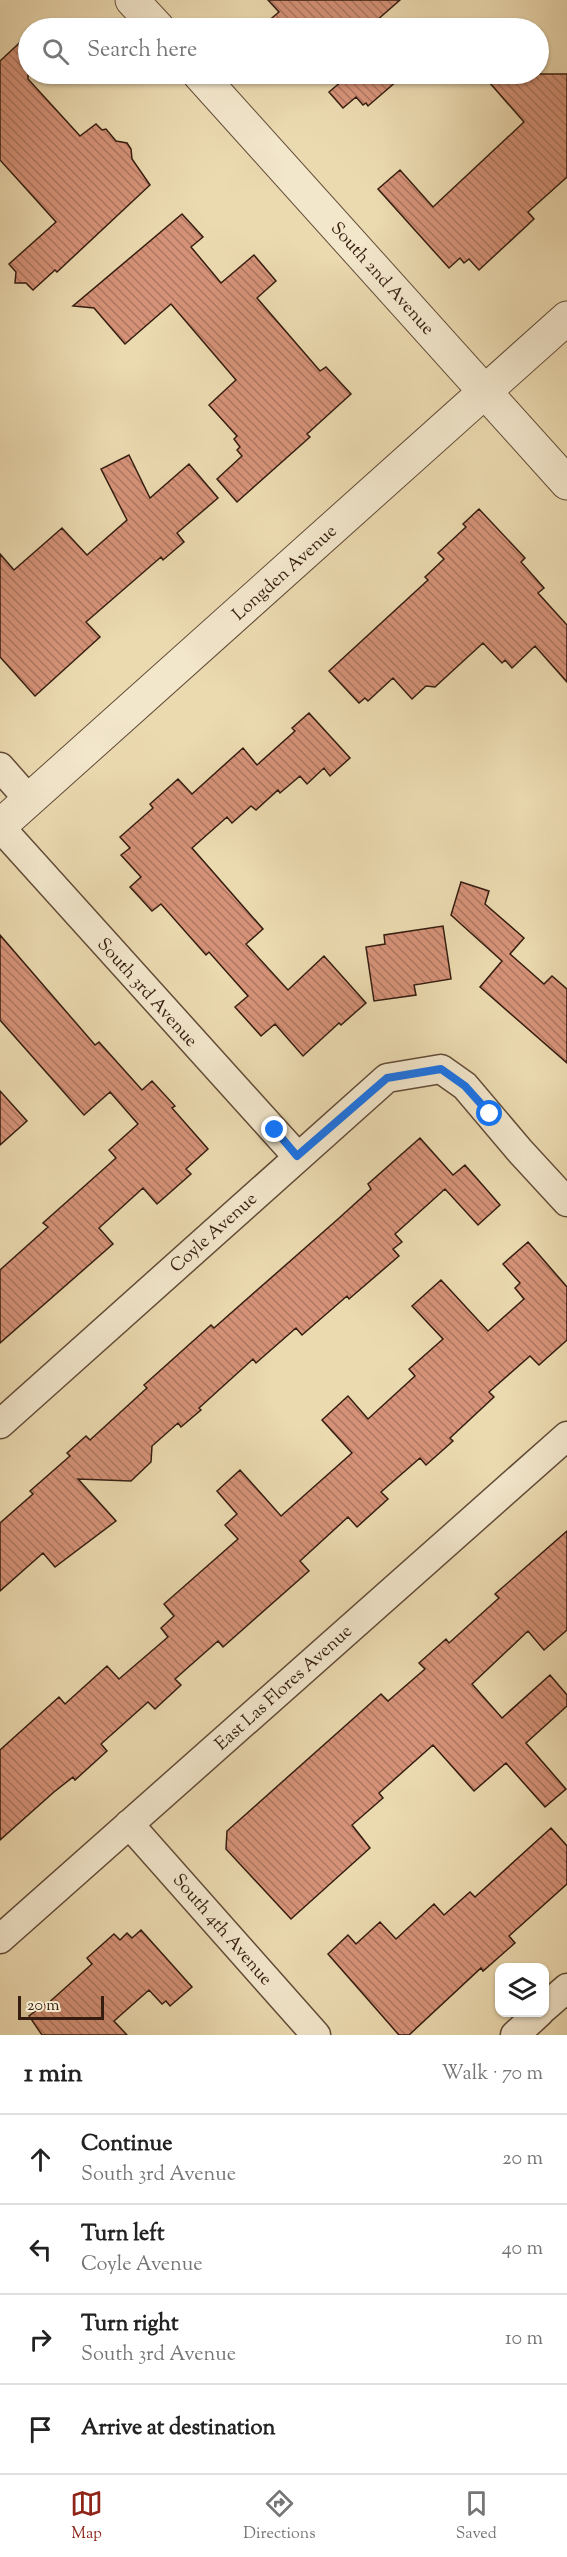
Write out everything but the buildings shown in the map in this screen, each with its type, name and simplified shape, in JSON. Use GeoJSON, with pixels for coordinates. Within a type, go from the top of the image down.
{"type":"FeatureCollection","features":[{"type":"Feature","properties":{"kind":"street"},"geometry":{"type":"LineString","coordinates":[[132,0],[149,18]]}},
{"type":"Feature","properties":{"kind":"street","name":"South 2nd Avenue"},"geometry":{"type":"LineString","coordinates":[[208,84],[567,483]]}},
{"type":"Feature","properties":{"kind":"street","name":"Longden Avenue"},"geometry":{"type":"LineString","coordinates":[[0,827],[567,318]]}},
{"type":"Feature","properties":{"kind":"street"},"geometry":{"type":"LineString","coordinates":[[0,767],[30,801]]}},
{"type":"Feature","properties":{"kind":"street","name":"South 3rd Avenue"},"geometry":{"type":"LineString","coordinates":[[0,827],[297,1156]]}},
{"type":"Feature","properties":{"kind":"street","name":"Coyle Avenue"},"geometry":{"type":"LineString","coordinates":[[0,1424],[297,1156],[387,1078],[441,1069],[465,1086],[567,1202]]}},
{"type":"Feature","properties":{"kind":"street","name":"East Las Flores Avenue"},"geometry":{"type":"LineString","coordinates":[[0,1939],[567,1436]]}},
{"type":"Feature","properties":{"kind":"street","name":"South 4th Avenue"},"geometry":{"type":"LineString","coordinates":[[129,1824],[316,2035]]}},
{"type":"Feature","properties":{"kind":"street"},"geometry":{"type":"LineString","coordinates":[[549,2004],[567,1988]]}},
{"type":"Feature","properties":{"kind":"street"},"geometry":{"type":"LineString","coordinates":[[515,2035],[535,2017]]}},
{"type":"Feature","properties":{"kind":"route"},"geometry":{"type":"LineString","coordinates":[[275,1130],[297,1156],[387,1078],[441,1069],[465,1086],[490,1114]]}}]}
